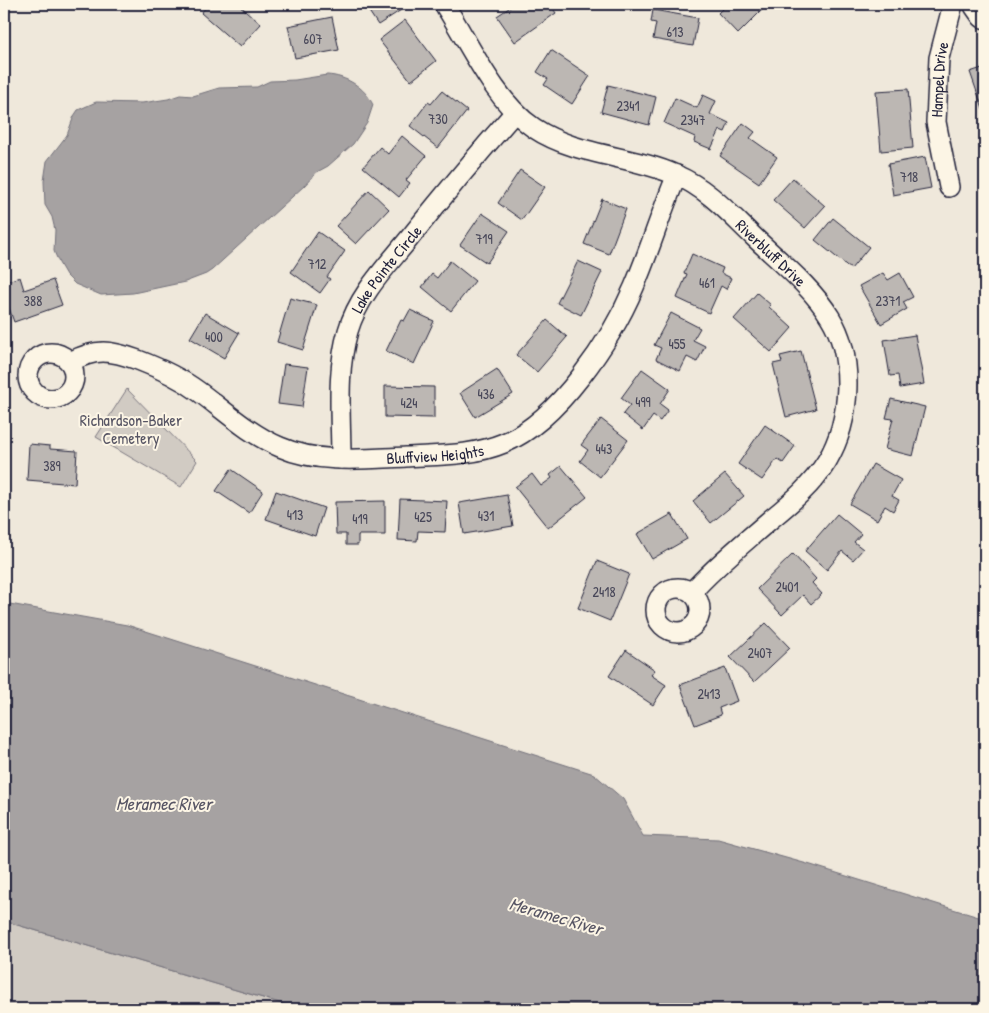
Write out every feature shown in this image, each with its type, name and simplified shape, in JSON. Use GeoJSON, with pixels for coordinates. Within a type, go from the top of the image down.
{"type":"FeatureCollection","features":[{"type":"Feature","properties":{"kind":"street","name":"Riverbluff Drive"},"geometry":{"type":"LineString","coordinates":[[444,4],[485,72],[515,112],[533,128],[551,138],[570,145],[677,175],[712,198],[801,282],[831,318],[839,338],[847,371],[847,392],[839,437],[827,462],[814,480],[795,499],[722,562],[692,592]]}},
{"type":"Feature","properties":{"kind":"street","name":"Hampel Drive"},"geometry":{"type":"LineString","coordinates":[[948,187],[936,122],[939,58],[953,4]]}},
{"type":"Feature","properties":{"kind":"street"},"geometry":{"type":"LineString","coordinates":[[978,4],[985,14]]}},
{"type":"Feature","properties":{"kind":"street","name":"Lake Pointe Circle"},"geometry":{"type":"LineString","coordinates":[[341,459],[341,369],[344,347],[356,307],[449,188],[515,112]]}},
{"type":"Feature","properties":{"kind":"street","name":"Bluffview Heights"},"geometry":{"type":"LineString","coordinates":[[70,362],[84,354],[101,351],[128,356],[155,366],[181,379],[264,440],[280,448],[320,458],[341,459],[440,455],[479,451],[517,437],[542,419],[572,387],[588,366],[616,321],[634,286],[664,204],[677,175]]}},
{"type":"Feature","properties":{"kind":"green space","name":"Richardson-Baker Cemetery"},"geometry":{"type":"Polygon","coordinates":[[[127,389],[197,461],[181,487],[96,437],[127,389]]]}},
{"type":"Feature","properties":{"kind":"green space"},"geometry":{"type":"Polygon","coordinates":[[[4,921],[300,1009],[4,1009],[4,921]]]}},
{"type":"Feature","properties":{"kind":"water"},"geometry":{"type":"Polygon","coordinates":[[[327,75],[348,80],[360,88],[370,99],[373,105],[367,123],[353,144],[328,166],[317,172],[212,270],[185,282],[133,293],[101,295],[75,284],[66,275],[54,251],[55,230],[52,217],[45,205],[44,181],[47,161],[67,135],[78,110],[96,102],[142,103],[180,95],[193,96],[219,88],[257,87],[270,81],[295,80],[327,75]]]}},
{"type":"Feature","properties":{"kind":"water","name":"Meramec River"},"geometry":{"type":"Polygon","coordinates":[[[4,603],[127,625],[594,774],[623,799],[643,836],[718,839],[811,865],[985,919],[985,1009],[300,1009],[4,921],[4,603]]]}},
{"type":"Feature","properties":{"kind":"building"},"geometry":{"type":"Polygon","coordinates":[[[209,4],[238,4],[261,24],[240,47],[201,13],[209,4]]]}},
{"type":"Feature","properties":{"kind":"building"},"geometry":{"type":"Polygon","coordinates":[[[364,4],[397,4],[401,10],[378,25],[364,4]]]}},
{"type":"Feature","properties":{"kind":"building"},"geometry":{"type":"Polygon","coordinates":[[[515,4],[550,4],[556,13],[515,42],[497,16],[515,4]]]}},
{"type":"Feature","properties":{"kind":"building"},"geometry":{"type":"Polygon","coordinates":[[[727,4],[764,4],[766,6],[738,34],[718,13],[727,4]]]}},
{"type":"Feature","properties":{"kind":"building"},"geometry":{"type":"Polygon","coordinates":[[[653,10],[698,18],[693,46],[653,39],[656,23],[651,22],[653,10]]]}},
{"type":"Feature","properties":{"kind":"building"},"geometry":{"type":"Polygon","coordinates":[[[332,17],[339,50],[295,58],[288,26],[332,17]]]}},
{"type":"Feature","properties":{"kind":"building"},"geometry":{"type":"Polygon","coordinates":[[[405,20],[436,61],[411,81],[379,40],[405,20]]]}},
{"type":"Feature","properties":{"kind":"building"},"geometry":{"type":"Polygon","coordinates":[[[551,50],[590,76],[572,104],[544,85],[548,79],[537,72],[551,50]]]}},
{"type":"Feature","properties":{"kind":"building"},"geometry":{"type":"Polygon","coordinates":[[[985,67],[985,115],[970,72],[985,67]]]}},
{"type":"Feature","properties":{"kind":"building"},"geometry":{"type":"Polygon","coordinates":[[[608,85],[656,97],[649,125],[601,112],[608,85]]]}},
{"type":"Feature","properties":{"kind":"building"},"geometry":{"type":"Polygon","coordinates":[[[908,89],[913,148],[881,151],[876,91],[908,89]]]}},
{"type":"Feature","properties":{"kind":"building"},"geometry":{"type":"Polygon","coordinates":[[[442,91],[467,111],[438,148],[410,126],[428,102],[431,104],[442,91]]]}},
{"type":"Feature","properties":{"kind":"building"},"geometry":{"type":"Polygon","coordinates":[[[703,95],[716,101],[710,114],[729,123],[725,132],[720,130],[711,149],[694,142],[695,137],[664,123],[675,98],[697,108],[703,95]]]}},
{"type":"Feature","properties":{"kind":"building"},"geometry":{"type":"Polygon","coordinates":[[[743,123],[755,132],[750,138],[777,157],[759,183],[720,156],[743,123]]]}},
{"type":"Feature","properties":{"kind":"building"},"geometry":{"type":"Polygon","coordinates":[[[402,136],[426,156],[406,180],[410,183],[399,197],[363,167],[380,147],[388,154],[402,136]]]}},
{"type":"Feature","properties":{"kind":"building"},"geometry":{"type":"Polygon","coordinates":[[[925,157],[931,188],[893,195],[888,164],[925,157]]]}},
{"type":"Feature","properties":{"kind":"building"},"geometry":{"type":"Polygon","coordinates":[[[520,170],[545,187],[522,220],[498,203],[520,170]]]}},
{"type":"Feature","properties":{"kind":"building"},"geometry":{"type":"Polygon","coordinates":[[[793,178],[825,206],[805,228],[773,200],[793,178]]]}},
{"type":"Feature","properties":{"kind":"building"},"geometry":{"type":"Polygon","coordinates":[[[369,190],[389,209],[356,244],[336,226],[369,190]]]}},
{"type":"Feature","properties":{"kind":"building"},"geometry":{"type":"Polygon","coordinates":[[[602,199],[626,209],[609,254],[584,244],[602,199]]]}},
{"type":"Feature","properties":{"kind":"building"},"geometry":{"type":"Polygon","coordinates":[[[482,213],[509,231],[487,263],[460,245],[482,213]]]}},
{"type":"Feature","properties":{"kind":"building"},"geometry":{"type":"Polygon","coordinates":[[[833,218],[869,247],[851,269],[815,240],[833,218]]]}},
{"type":"Feature","properties":{"kind":"building"},"geometry":{"type":"Polygon","coordinates":[[[318,232],[345,251],[327,277],[330,279],[320,293],[291,272],[318,232]]]}},
{"type":"Feature","properties":{"kind":"building"},"geometry":{"type":"Polygon","coordinates":[[[692,254],[723,268],[721,273],[731,278],[726,289],[721,286],[709,313],[677,298],[687,274],[684,273],[692,254]]]}},
{"type":"Feature","properties":{"kind":"building"},"geometry":{"type":"Polygon","coordinates":[[[450,261],[475,281],[451,311],[422,287],[432,274],[437,278],[450,261]]]}},
{"type":"Feature","properties":{"kind":"building"},"geometry":{"type":"Polygon","coordinates":[[[578,261],[602,272],[581,315],[557,303],[578,261]]]}},
{"type":"Feature","properties":{"kind":"building"},"geometry":{"type":"Polygon","coordinates":[[[883,273],[888,280],[900,273],[913,297],[903,302],[907,309],[881,324],[859,286],[883,273]]]}},
{"type":"Feature","properties":{"kind":"building"},"geometry":{"type":"Polygon","coordinates":[[[20,277],[24,290],[53,280],[62,305],[14,322],[4,294],[4,282],[20,277]]]}},
{"type":"Feature","properties":{"kind":"building"},"geometry":{"type":"Polygon","coordinates":[[[757,293],[792,328],[771,352],[734,319],[757,293]]]}},
{"type":"Feature","properties":{"kind":"building"},"geometry":{"type":"Polygon","coordinates":[[[290,298],[317,305],[303,350],[277,342],[290,298]]]}},
{"type":"Feature","properties":{"kind":"building"},"geometry":{"type":"Polygon","coordinates":[[[410,310],[434,321],[414,364],[386,351],[401,320],[404,321],[410,310]]]}},
{"type":"Feature","properties":{"kind":"building"},"geometry":{"type":"Polygon","coordinates":[[[205,313],[239,333],[224,358],[190,338],[205,313]]]}},
{"type":"Feature","properties":{"kind":"building"},"geometry":{"type":"Polygon","coordinates":[[[671,313],[700,328],[693,340],[705,346],[697,362],[687,357],[680,371],[656,359],[661,348],[654,345],[671,313]]]}},
{"type":"Feature","properties":{"kind":"building"},"geometry":{"type":"Polygon","coordinates":[[[547,320],[567,337],[537,372],[516,355],[547,320]]]}},
{"type":"Feature","properties":{"kind":"building"},"geometry":{"type":"Polygon","coordinates":[[[915,335],[924,384],[900,388],[898,375],[890,376],[884,340],[915,335]]]}},
{"type":"Feature","properties":{"kind":"building"},"geometry":{"type":"Polygon","coordinates":[[[801,351],[816,409],[786,417],[773,364],[782,362],[780,356],[801,351]]]}},
{"type":"Feature","properties":{"kind":"building"},"geometry":{"type":"Polygon","coordinates":[[[284,364],[308,367],[302,407],[278,404],[284,364]]]}},
{"type":"Feature","properties":{"kind":"building"},"geometry":{"type":"Polygon","coordinates":[[[497,369],[513,394],[475,417],[460,393],[497,369]]]}},
{"type":"Feature","properties":{"kind":"building"},"geometry":{"type":"Polygon","coordinates":[[[642,369],[670,389],[660,404],[668,410],[660,421],[653,416],[643,430],[623,414],[630,405],[621,398],[642,369]]]}},
{"type":"Feature","properties":{"kind":"building"},"geometry":{"type":"Polygon","coordinates":[[[385,386],[434,387],[434,418],[385,417],[385,386]]]}},
{"type":"Feature","properties":{"kind":"building"},"geometry":{"type":"Polygon","coordinates":[[[891,399],[925,407],[913,456],[885,449],[893,419],[886,418],[891,399]]]}},
{"type":"Feature","properties":{"kind":"building"},"geometry":{"type":"Polygon","coordinates":[[[601,419],[628,440],[600,477],[580,461],[588,450],[581,445],[601,419]]]}},
{"type":"Feature","properties":{"kind":"building"},"geometry":{"type":"Polygon","coordinates":[[[765,425],[795,446],[783,463],[777,459],[762,480],[738,464],[765,425]]]}},
{"type":"Feature","properties":{"kind":"building"},"geometry":{"type":"Polygon","coordinates":[[[29,444],[50,446],[50,449],[77,451],[75,484],[27,480],[29,444]]]}},
{"type":"Feature","properties":{"kind":"building"},"geometry":{"type":"Polygon","coordinates":[[[873,464],[901,480],[892,496],[899,500],[893,511],[885,506],[877,520],[850,504],[873,464]]]}},
{"type":"Feature","properties":{"kind":"building"},"geometry":{"type":"Polygon","coordinates":[[[561,466],[587,497],[548,528],[515,487],[532,474],[541,486],[552,478],[550,475],[561,466]]]}},
{"type":"Feature","properties":{"kind":"building"},"geometry":{"type":"Polygon","coordinates":[[[231,469],[263,491],[249,513],[216,491],[231,469]]]}},
{"type":"Feature","properties":{"kind":"building"},"geometry":{"type":"Polygon","coordinates":[[[725,474],[744,496],[711,523],[693,501],[725,474]]]}},
{"type":"Feature","properties":{"kind":"building"},"geometry":{"type":"Polygon","coordinates":[[[276,491],[324,508],[315,536],[266,519],[276,491]]]}},
{"type":"Feature","properties":{"kind":"building"},"geometry":{"type":"Polygon","coordinates":[[[507,495],[513,526],[464,534],[459,503],[507,495]]]}},
{"type":"Feature","properties":{"kind":"building"},"geometry":{"type":"Polygon","coordinates":[[[400,499],[447,501],[445,532],[418,531],[417,541],[398,540],[400,499]]]}},
{"type":"Feature","properties":{"kind":"building"},"geometry":{"type":"Polygon","coordinates":[[[385,501],[385,535],[358,535],[358,545],[346,545],[346,534],[336,534],[335,502],[385,501]]]}},
{"type":"Feature","properties":{"kind":"building"},"geometry":{"type":"Polygon","coordinates":[[[672,514],[687,539],[652,559],[637,534],[672,514]]]}},
{"type":"Feature","properties":{"kind":"building"},"geometry":{"type":"Polygon","coordinates":[[[837,514],[861,534],[854,542],[863,549],[853,560],[842,551],[827,570],[805,551],[837,514]]]}},
{"type":"Feature","properties":{"kind":"building"},"geometry":{"type":"Polygon","coordinates":[[[793,554],[816,579],[812,583],[822,594],[811,604],[803,595],[782,615],[757,589],[793,554]]]}},
{"type":"Feature","properties":{"kind":"building"},"geometry":{"type":"Polygon","coordinates":[[[597,561],[629,574],[610,621],[578,608],[597,561]]]}},
{"type":"Feature","properties":{"kind":"building"},"geometry":{"type":"Polygon","coordinates":[[[766,623],[790,648],[754,682],[730,657],[766,623]]]}},
{"type":"Feature","properties":{"kind":"building"},"geometry":{"type":"Polygon","coordinates":[[[626,650],[655,670],[651,675],[666,685],[653,705],[609,676],[626,650]]]}},
{"type":"Feature","properties":{"kind":"building"},"geometry":{"type":"Polygon","coordinates":[[[725,668],[737,701],[719,708],[721,715],[695,725],[680,685],[725,668]]]}}]}
